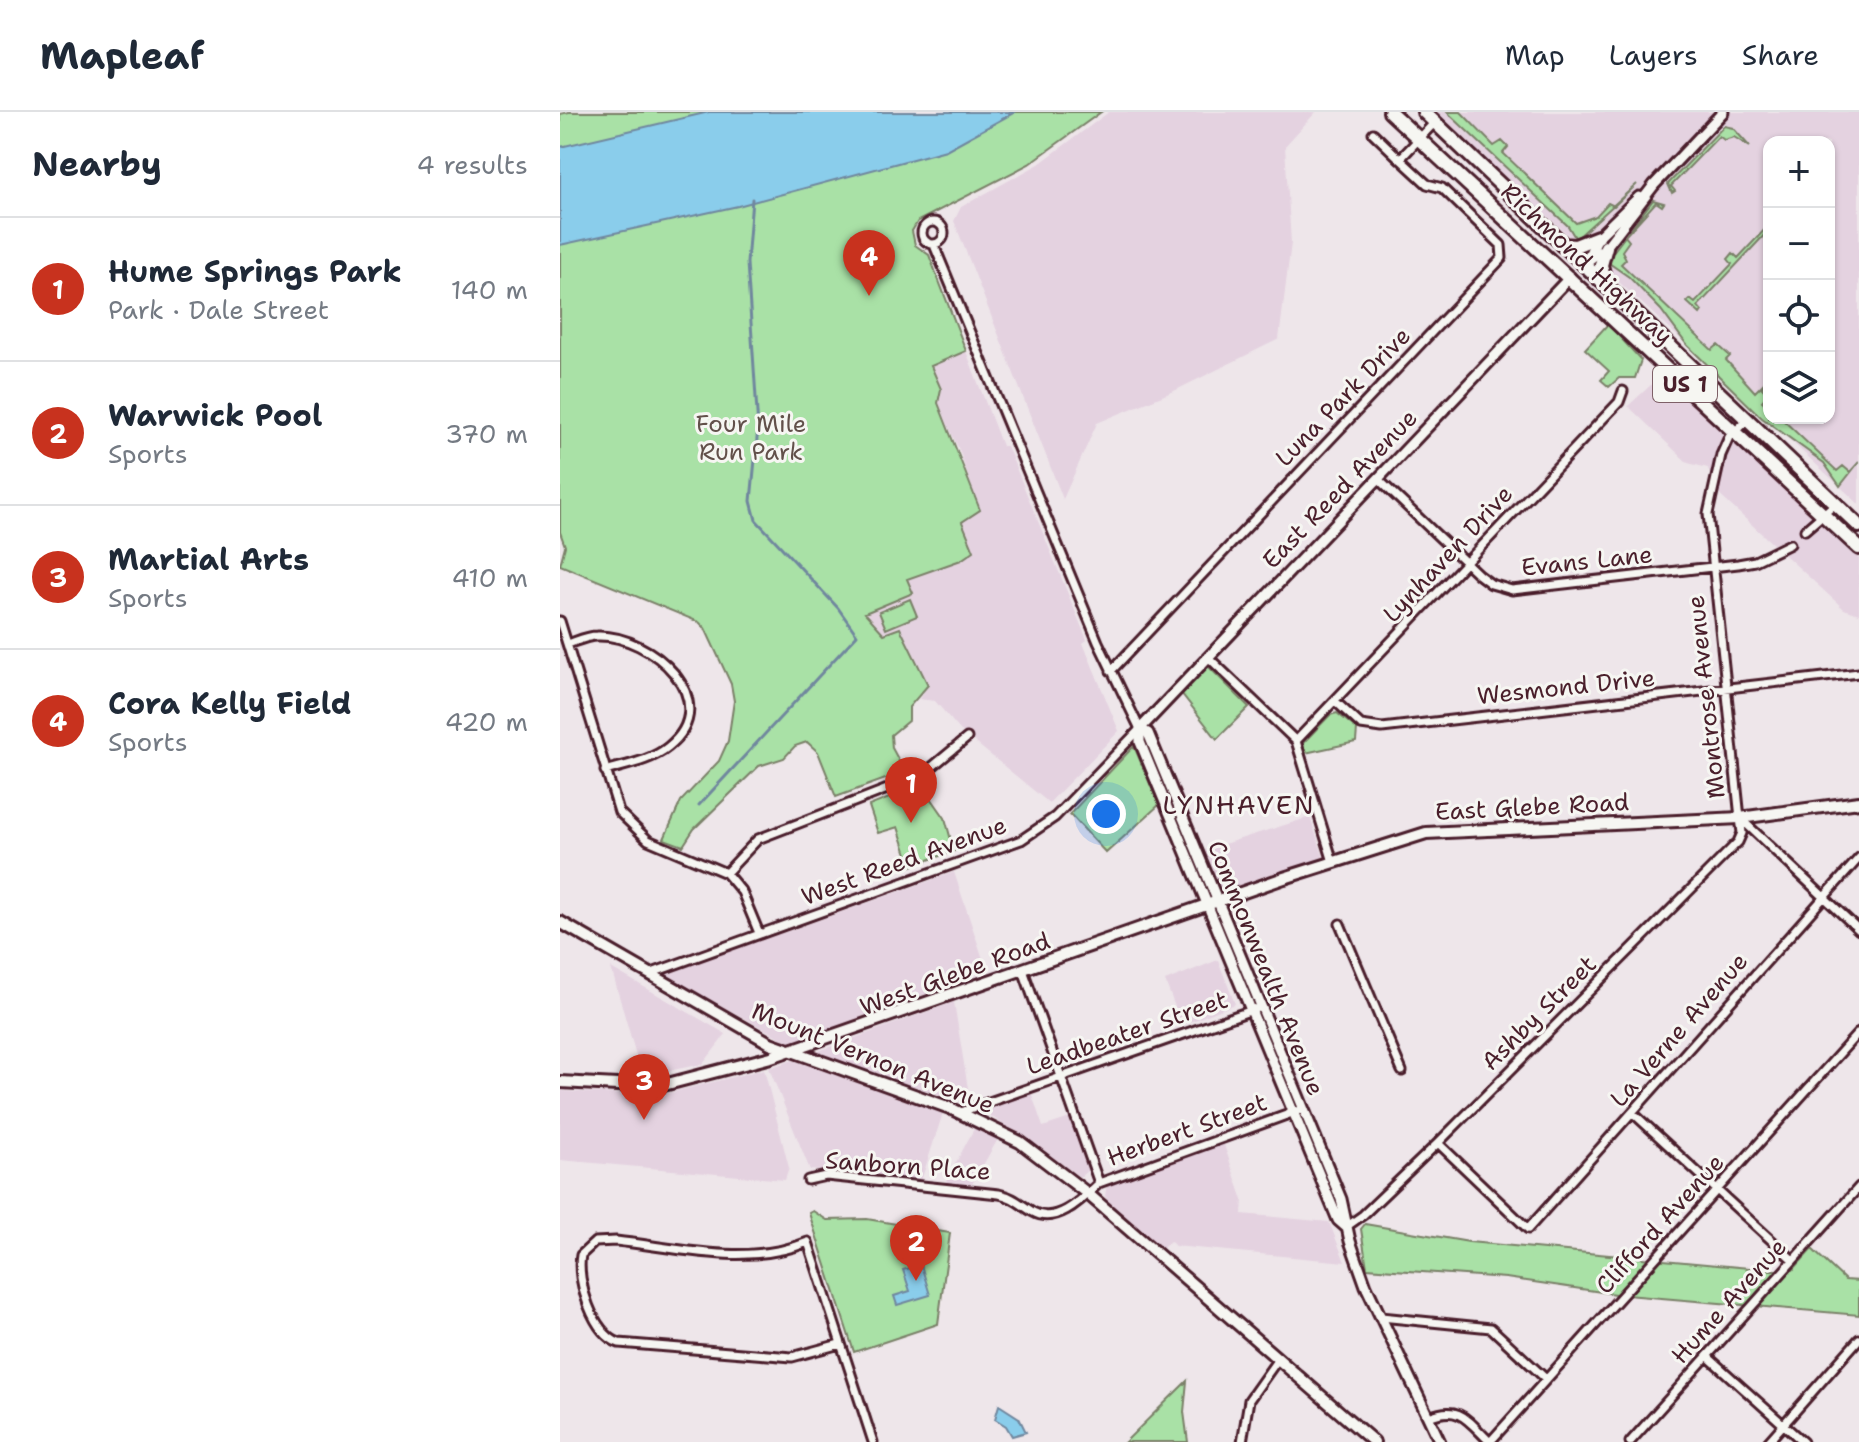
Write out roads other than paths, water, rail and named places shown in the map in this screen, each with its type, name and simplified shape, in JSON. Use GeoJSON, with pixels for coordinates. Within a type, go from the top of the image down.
{"type":"FeatureCollection","features":[{"type":"Feature","properties":{"kind":"highway","name":"Richmond Highway"},"geometry":{"type":"LineString","coordinates":[[1390,112],[1545,255],[1574,266],[1607,289],[1859,526]]}},
{"type":"Feature","properties":{"kind":"highway","name":"Richmond Highway"},"geometry":{"type":"LineString","coordinates":[[1424,112],[1735,431],[1859,548]]}},
{"type":"Feature","properties":{"kind":"highway"},"geometry":{"type":"LineString","coordinates":[[1574,266],[1575,246],[1602,242],[1601,265],[1607,289]]}},
{"type":"Feature","properties":{"kind":"main road","name":"East Glebe Road"},"geometry":{"type":"LineString","coordinates":[[1213,903],[1333,862],[1439,831],[1740,818],[1859,802]]}},
{"type":"Feature","properties":{"kind":"main road","name":"West Glebe Road"},"geometry":{"type":"LineString","coordinates":[[560,1082],[656,1087],[789,1052],[1213,903]]}},
{"type":"Feature","properties":{"kind":"main road","name":"Mount Vernon Avenue"},"geometry":{"type":"LineString","coordinates":[[560,922],[647,975],[789,1052],[961,1112],[1020,1142],[1088,1194],[1374,1442]]}},
{"type":"Feature","properties":{"kind":"street","name":"East Reed Avenue"},"geometry":{"type":"LineString","coordinates":[[1140,729],[1378,479],[1574,266],[1602,242],[1723,112]]}},
{"type":"Feature","properties":{"kind":"street"},"geometry":{"type":"LineString","coordinates":[[1400,159],[1435,122]]}},
{"type":"Feature","properties":{"kind":"street","name":"Luna Park Drive"},"geometry":{"type":"LineString","coordinates":[[1111,671],[1502,258],[1501,245],[1442,188],[1427,184],[1373,133]]}},
{"type":"Feature","properties":{"kind":"street","name":"Commonwealth Avenue"},"geometry":{"type":"LineString","coordinates":[[934,245],[1111,671],[1140,729],[1148,733],[1256,1009],[1298,1110],[1341,1199],[1356,1262],[1440,1442]]}},
{"type":"Feature","properties":{"kind":"street","name":"Lynhaven Drive"},"geometry":{"type":"LineString","coordinates":[[1296,741],[1619,402],[1623,391]]}},
{"type":"Feature","properties":{"kind":"street","name":"Montrose Avenue"},"geometry":{"type":"LineString","coordinates":[[1747,420],[1735,431],[1721,455],[1710,496],[1712,567],[1740,818],[1859,930]]}},
{"type":"Feature","properties":{"kind":"street","name":"Evans Lane"},"geometry":{"type":"LineString","coordinates":[[1378,479],[1491,584],[1512,590],[1755,561],[1790,544]]}},
{"type":"Feature","properties":{"kind":"street"},"geometry":{"type":"LineString","coordinates":[[1805,530],[1835,504]]}},
{"type":"Feature","properties":{"kind":"street"},"geometry":{"type":"LineString","coordinates":[[560,621],[619,812],[639,833],[726,873],[742,892],[759,933]]}},
{"type":"Feature","properties":{"kind":"street"},"geometry":{"type":"LineString","coordinates":[[568,644],[590,637],[607,636],[658,655],[676,673],[686,694],[684,723],[670,746],[650,757],[605,771]]}},
{"type":"Feature","properties":{"kind":"street"},"geometry":{"type":"LineString","coordinates":[[1208,657],[1296,741],[1333,862]]}},
{"type":"Feature","properties":{"kind":"street","name":"Wesmond Drive"},"geometry":{"type":"LineString","coordinates":[[1335,701],[1361,725],[1382,728],[1859,673]]}},
{"type":"Feature","properties":{"kind":"street","name":"West Reed Avenue"},"geometry":{"type":"LineString","coordinates":[[647,975],[997,850],[1039,831],[1140,729]]}},
{"type":"Feature","properties":{"kind":"street"},"geometry":{"type":"LineString","coordinates":[[726,873],[758,839],[921,776],[967,738]]}},
{"type":"Feature","properties":{"kind":"street","name":"Ashby Street"},"geometry":{"type":"LineString","coordinates":[[1346,1227],[1363,1215],[1438,1143],[1738,842],[1742,833],[1740,818]]}},
{"type":"Feature","properties":{"kind":"street","name":"La Verne Avenue"},"geometry":{"type":"LineString","coordinates":[[1438,1143],[1528,1229],[1859,858]]}},
{"type":"Feature","properties":{"kind":"street"},"geometry":{"type":"LineString","coordinates":[[1340,924],[1402,1071]]}},
{"type":"Feature","properties":{"kind":"street"},"geometry":{"type":"LineString","coordinates":[[1023,970],[1099,1183]]}},
{"type":"Feature","properties":{"kind":"street","name":"Leadbeater Street"},"geometry":{"type":"LineString","coordinates":[[961,1112],[1256,1009]]}},
{"type":"Feature","properties":{"kind":"street","name":"Clifford Avenue"},"geometry":{"type":"LineString","coordinates":[[1490,1442],[1859,1032]]}},
{"type":"Feature","properties":{"kind":"street","name":"Herbert Street"},"geometry":{"type":"LineString","coordinates":[[1088,1194],[1099,1183],[1298,1110]]}},
{"type":"Feature","properties":{"kind":"street"},"geometry":{"type":"LineString","coordinates":[[1633,1113],[1793,1260]]}},
{"type":"Feature","properties":{"kind":"street","name":"Sanborn Place"},"geometry":{"type":"LineString","coordinates":[[808,1180],[826,1176],[999,1194],[1042,1216],[1062,1212],[1088,1194]]}},
{"type":"Feature","properties":{"kind":"street","name":"Hume Avenue"},"geometry":{"type":"LineString","coordinates":[[1630,1442],[1859,1187]]}},
{"type":"Feature","properties":{"kind":"street"},"geometry":{"type":"LineString","coordinates":[[840,1344],[792,1357],[619,1343],[599,1330],[581,1275],[581,1255],[595,1242],[616,1241],[752,1256],[779,1253],[808,1242],[873,1442]]}},
{"type":"Feature","properties":{"kind":"street"},"geometry":{"type":"LineString","coordinates":[[1381,1317],[1491,1328],[1546,1379]]}},
{"type":"Feature","properties":{"kind":"street"},"geometry":{"type":"LineString","coordinates":[[1768,1442],[1859,1339]]}},
{"type":"Feature","properties":{"kind":"street"},"geometry":{"type":"LineString","coordinates":[[1707,1356],[1803,1442]]}},
{"type":"Feature","properties":{"kind":"street"},"geometry":{"type":"LineString","coordinates":[[1242,1442],[1242,1425],[1249,1400],[1278,1359]]}},
{"type":"Feature","properties":{"kind":"street"},"geometry":{"type":"LineString","coordinates":[[1429,1417],[1447,1410],[1457,1413],[1490,1442]]}},
{"type":"Feature","properties":{"kind":"water"},"geometry":{"type":"Polygon","coordinates":[[[709,112],[1015,112],[946,150],[738,206],[560,245],[560,147],[709,112]]]}},
{"type":"Feature","properties":{"kind":"water"},"geometry":{"type":"Polygon","coordinates":[[[921,1265],[930,1295],[897,1305],[894,1296],[910,1291],[903,1270],[921,1265]]]}},
{"type":"Feature","properties":{"kind":"water"},"geometry":{"type":"Polygon","coordinates":[[[999,1405],[1019,1418],[1026,1432],[1012,1436],[1006,1426],[995,1419],[999,1405]]]}},
{"type":"Feature","properties":{"kind":"waterway"},"geometry":{"type":"LineString","coordinates":[[699,805],[857,635],[838,608],[756,520],[751,501],[758,428],[747,263],[752,199]]}},
{"type":"Feature","properties":{"kind":"place","name":"Cora Kelly Field"},"geometry":{"type":"Point","coordinates":[869,296]}},
{"type":"Feature","properties":{"kind":"place","name":"Hume Springs Park"},"geometry":{"type":"Point","coordinates":[911,823]}},
{"type":"Feature","properties":{"kind":"place","name":"Martial Arts"},"geometry":{"type":"Point","coordinates":[644,1120]}},
{"type":"Feature","properties":{"kind":"place","name":"Warwick Pool"},"geometry":{"type":"Point","coordinates":[916,1281]}},
{"type":"Feature","properties":{"kind":"district","name":"LYNHAVEN"},"geometry":{"type":"Point","coordinates":[1239,805]}},
{"type":"Feature","properties":{"kind":"park label","name":"Four Mile Run Park"},"geometry":{"type":"Point","coordinates":[751,438]}}]}
